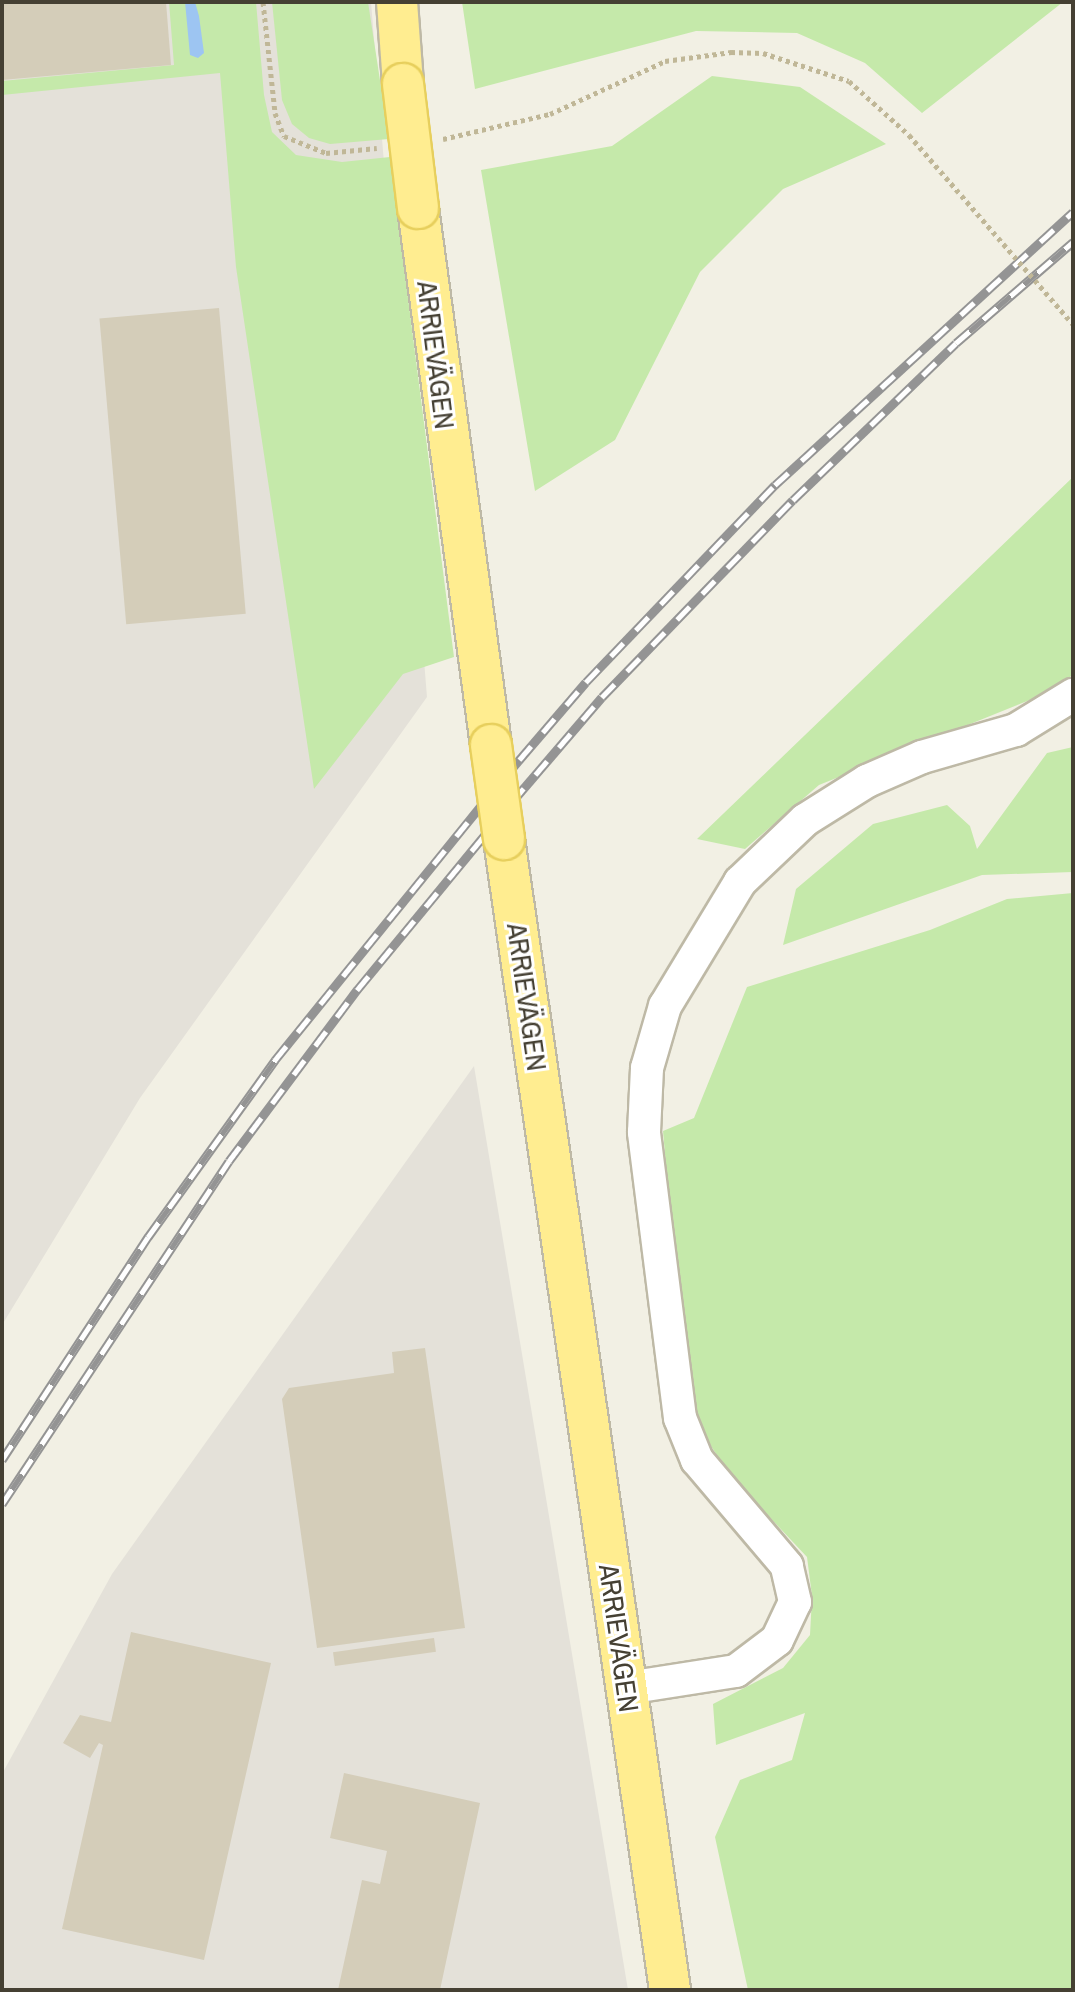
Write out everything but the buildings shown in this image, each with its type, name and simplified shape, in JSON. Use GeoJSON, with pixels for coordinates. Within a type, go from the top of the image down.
{"type":"FeatureCollection","features":[{"type":"Feature","properties":{"kind":"main road","name":"ARRIEVÄGEN"},"geometry":{"type":"LineString","coordinates":[[397,2],[418,208],[491,745],[670,1990]]}},
{"type":"Feature","properties":{"kind":"lane"},"geometry":{"type":"LineString","coordinates":[[627,1688],[736,1671],[777,1640],[795,1602],[787,1566],[697,1460],[680,1418],[644,1132],[647,1068],[665,1006],[740,882],[805,820],[867,781],[922,757],[1016,730],[1073,695]]}},
{"type":"Feature","properties":{"kind":"path"},"geometry":{"type":"LineString","coordinates":[[263,2],[275,113],[284,136],[326,153],[388,147]]}},
{"type":"Feature","properties":{"kind":"path"},"geometry":{"type":"LineString","coordinates":[[430,141],[550,114],[665,61],[731,52],[773,55],[849,81],[909,135],[1073,324]]}},
{"type":"Feature","properties":{"kind":"shaded area"},"geometry":{"type":"Polygon","coordinates":[[[2,2],[371,2],[427,697],[140,1098],[2,1325],[2,2]]]}},
{"type":"Feature","properties":{"kind":"shaded area"},"geometry":{"type":"Polygon","coordinates":[[[474,1066],[628,1990],[2,1990],[2,1774],[112,1574],[474,1066]]]}},
{"type":"Feature","properties":{"kind":"green space"},"geometry":{"type":"Polygon","coordinates":[[[169,2],[256,2],[264,95],[272,132],[296,155],[342,162],[390,157],[454,657],[403,674],[314,789],[236,267],[220,73],[2,95],[2,81],[174,65],[169,2]]]}},
{"type":"Feature","properties":{"kind":"green space"},"geometry":{"type":"Polygon","coordinates":[[[272,2],[368,2],[389,139],[330,144],[309,138],[292,124],[282,100],[272,2]]]}},
{"type":"Feature","properties":{"kind":"green space"},"geometry":{"type":"Polygon","coordinates":[[[462,2],[1063,2],[922,113],[865,63],[797,33],[696,31],[475,89],[462,2]]]}},
{"type":"Feature","properties":{"kind":"green space"},"geometry":{"type":"Polygon","coordinates":[[[712,76],[800,87],[886,144],[783,189],[700,272],[615,440],[535,491],[481,170],[612,146],[712,76]]]}},
{"type":"Feature","properties":{"kind":"green space"},"geometry":{"type":"Polygon","coordinates":[[[1073,477],[1073,674],[1057,689],[819,785],[745,849],[697,839],[1073,477]]]}},
{"type":"Feature","properties":{"kind":"green space"},"geometry":{"type":"Polygon","coordinates":[[[1073,747],[1073,872],[982,875],[783,945],[796,889],[873,824],[947,805],[970,826],[977,849],[1047,753],[1073,747]]]}},
{"type":"Feature","properties":{"kind":"green space"},"geometry":{"type":"Polygon","coordinates":[[[1073,893],[1073,1990],[748,1990],[715,1837],[740,1780],[792,1760],[805,1713],[716,1745],[713,1704],[783,1668],[810,1635],[812,1596],[807,1557],[731,1476],[698,1427],[683,1361],[663,1131],[694,1118],[747,987],[930,930],[1007,899],[1073,893]]]}},
{"type":"Feature","properties":{"kind":"water"},"geometry":{"type":"Polygon","coordinates":[[[185,2],[195,2],[199,16],[204,53],[198,58],[190,55],[185,2]]]}},
{"type":"Feature","properties":{"kind":"railway"},"geometry":{"type":"LineString","coordinates":[[2,1460],[148,1237],[275,1060],[496,787],[586,682],[775,485],[1073,212]]}},
{"type":"Feature","properties":{"kind":"railway"},"geometry":{"type":"LineString","coordinates":[[2,1504],[229,1161],[357,990],[512,802],[602,697],[793,500],[956,343],[1073,242]]}}]}
